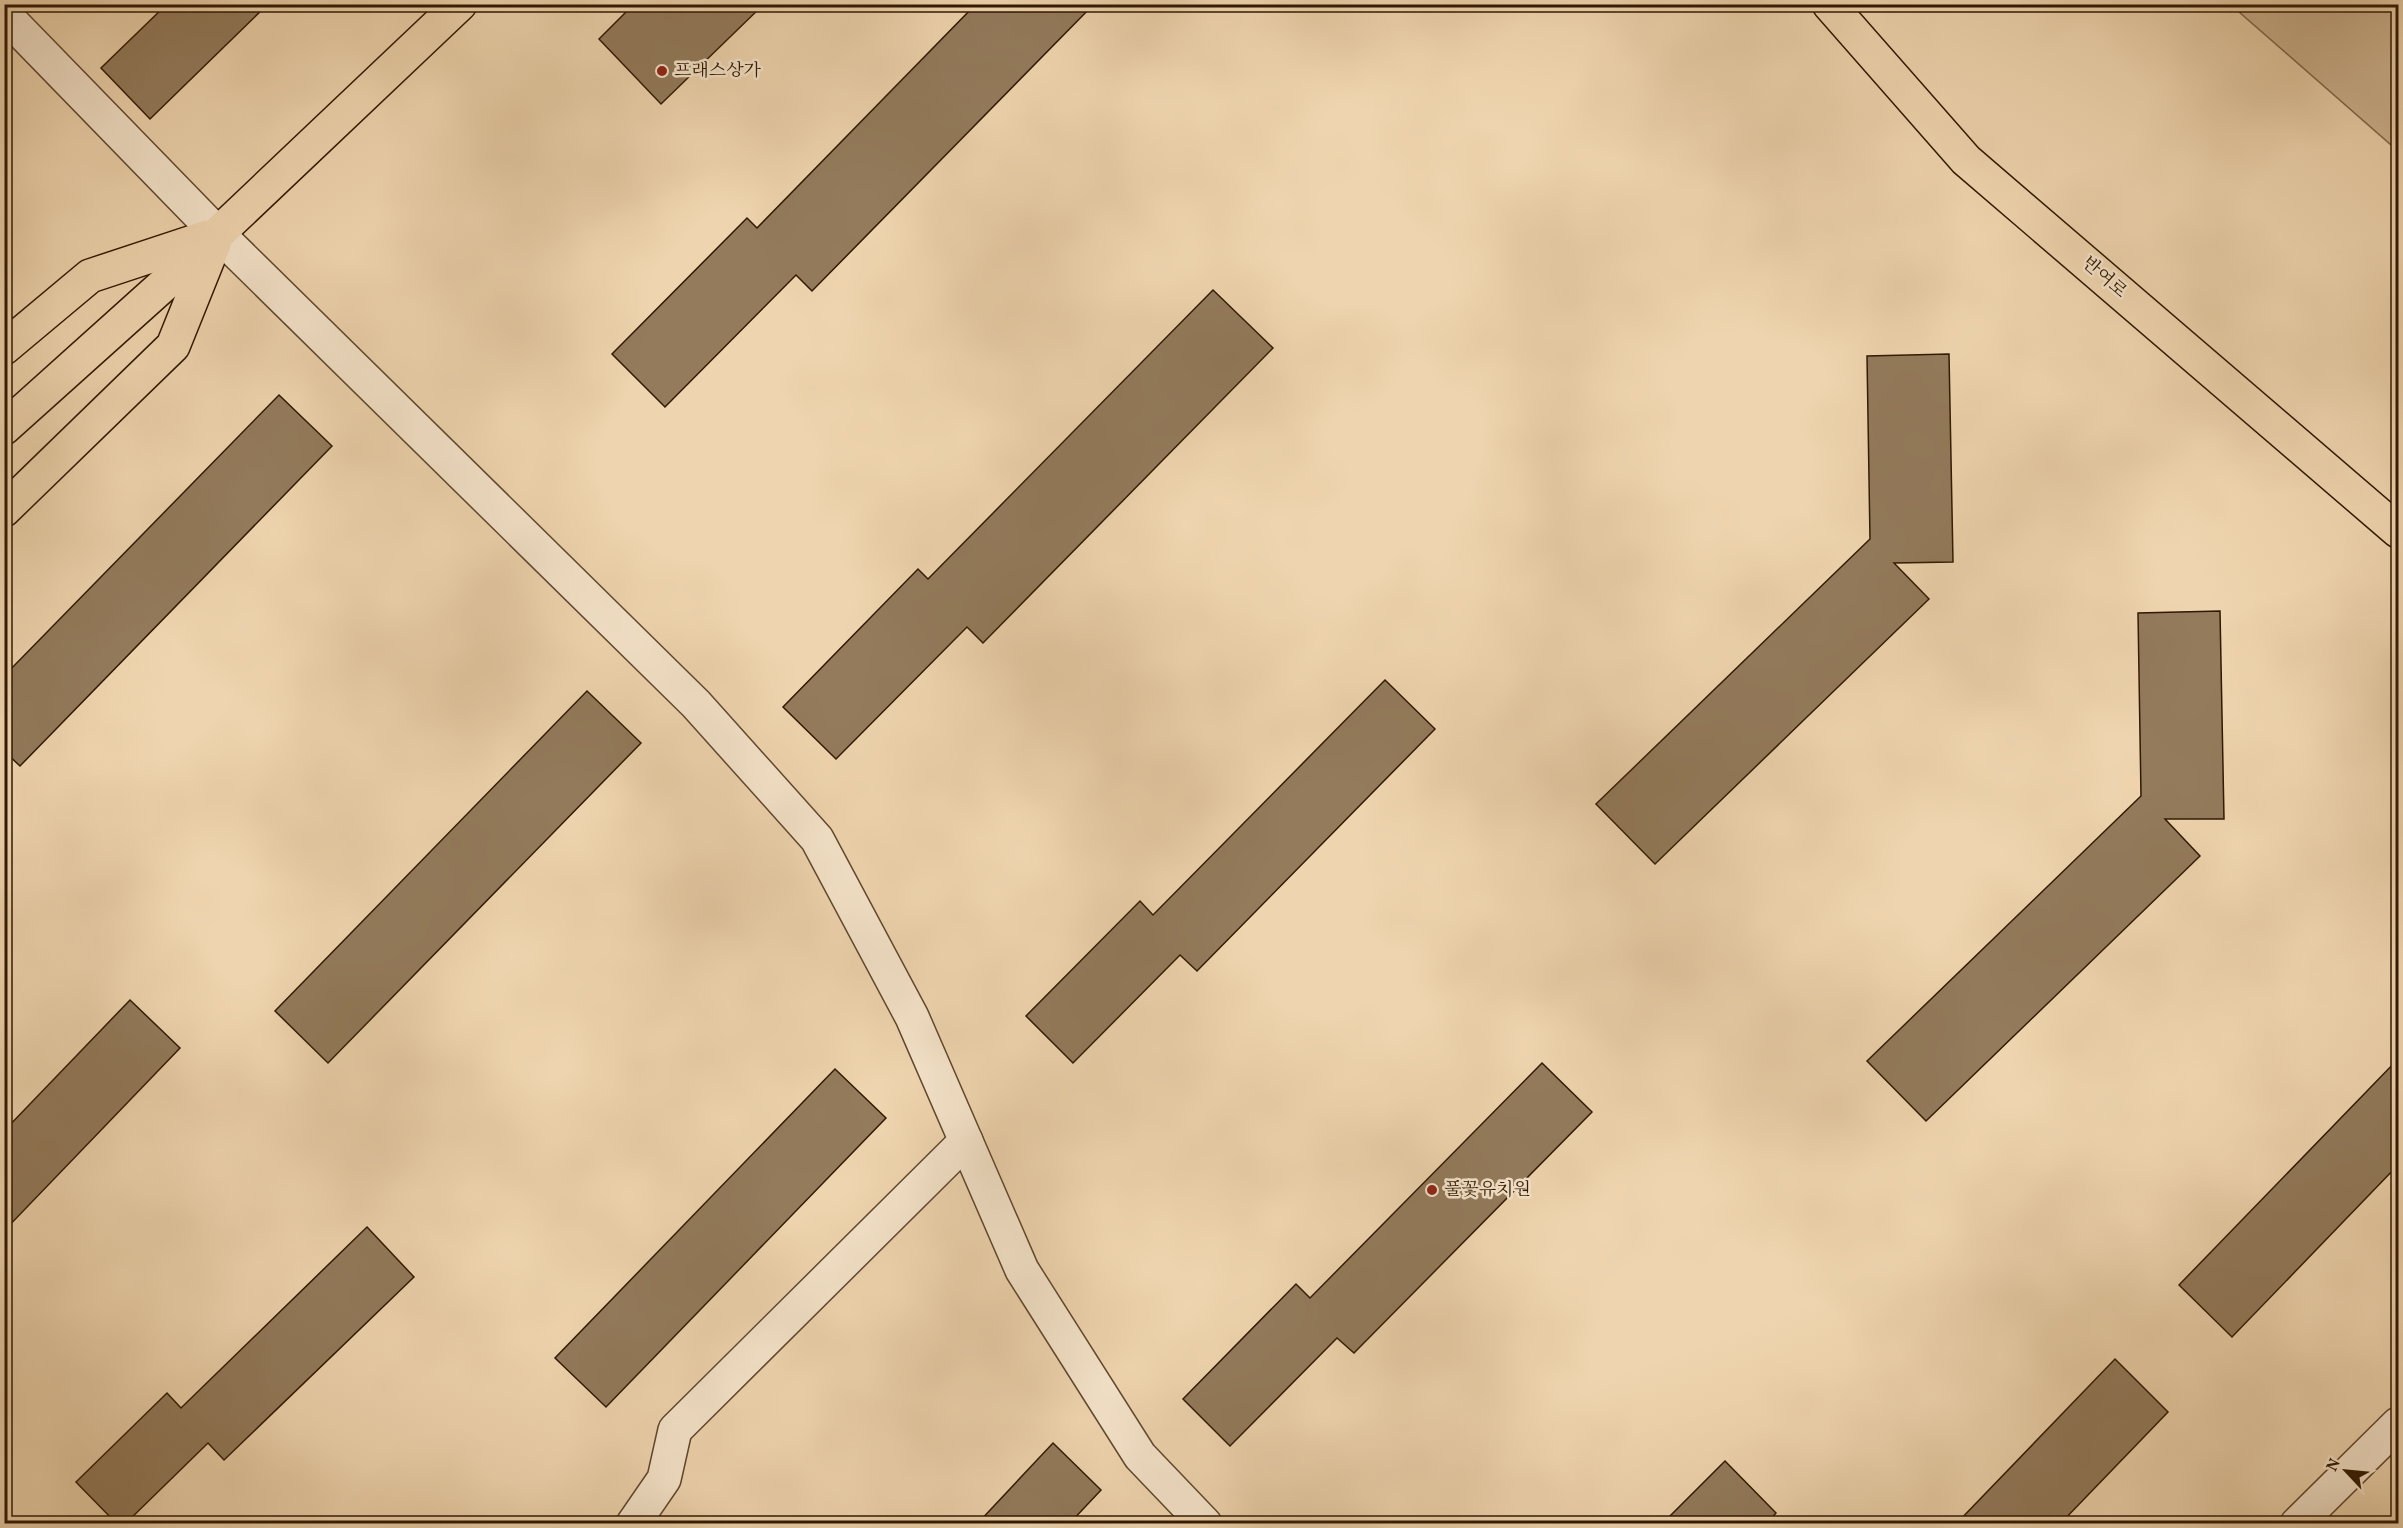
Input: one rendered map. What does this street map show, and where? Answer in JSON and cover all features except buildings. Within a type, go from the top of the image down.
[{"type":"main road","points":[[4,428],[170,279],[460,4]]},
{"type":"main road","name":"반여로","points":[[1829,4],[1966,160],[2398,531]]},
{"type":"main road","points":[[4,348],[90,276],[218,234]]},
{"type":"main road","points":[[4,510],[173,346],[218,234]]},
{"type":"lane","points":[[4,14],[218,234],[696,704],[817,838],[912,1017],[1022,1270],[1140,1456],[1205,1524]]},
{"type":"lane","points":[[633,1524],[664,1479],[675,1430],[966,1141]]},
{"type":"lane","points":[[2297,1524],[2398,1424]]},
{"type":"shaded area","points":[[2231,5],[2398,5],[2398,151]]},
{"type":"place","name":"프래스상가","points":[[662,71]]},
{"type":"place","name":"풀꽃유치원","points":[[1432,1190]]}]
